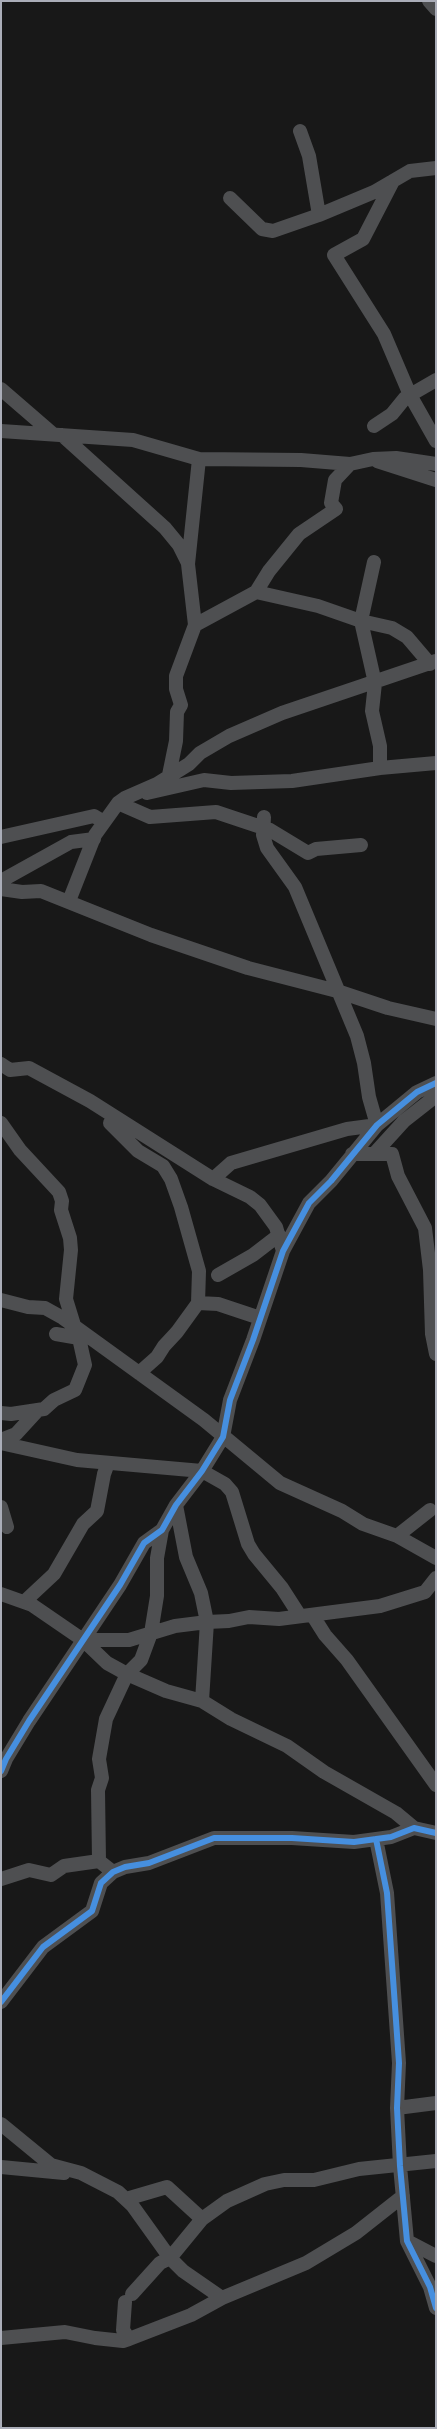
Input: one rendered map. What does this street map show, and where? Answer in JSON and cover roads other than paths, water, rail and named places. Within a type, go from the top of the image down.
[{"type":"street","points":[[429,1],[436,9]]},
{"type":"street","points":[[300,131],[309,156],[319,215]]},
{"type":"street","points":[[230,198],[262,229],[273,231],[319,215],[410,171],[436,168]]},
{"type":"street","points":[[392,181],[363,240],[334,255],[384,334],[410,395],[436,441]]},
{"type":"street","points":[[374,426],[392,414],[410,395],[436,380]]},
{"type":"street","points":[[1,389],[58,434],[165,528],[179,545],[188,564]]},
{"type":"street","points":[[1,431],[133,440],[199,459],[301,460],[350,464],[373,459],[396,458],[436,464]]},
{"type":"street","points":[[169,775],[176,741],[177,712],[181,705],[176,689],[176,676],[195,625],[188,564],[199,459]]},
{"type":"street","points":[[373,459],[436,480]]},
{"type":"street","points":[[195,625],[256,592],[269,571],[299,534],[336,509],[330,503],[335,480],[350,464]]},
{"type":"street","points":[[374,562],[360,621],[375,683],[372,711],[380,746],[380,768]]},
{"type":"street","points":[[69,901],[94,839],[104,822],[122,800],[156,784],[229,736],[282,713],[433,663],[401,632],[360,621],[318,606],[256,592]]},
{"type":"street","points":[[122,800],[204,780],[231,783],[292,781],[380,768],[436,763]]},
{"type":"street","points":[[122,800],[150,817],[216,812],[264,823],[308,853],[316,849],[361,845]]},
{"type":"street","points":[[1,836],[94,816],[104,822]]},
{"type":"street","points":[[264,823],[263,835],[267,848],[295,887],[357,1036],[377,1125]]},
{"type":"street","points":[[1,881],[71,842],[94,839]]},
{"type":"street","points":[[1,889],[22,892],[41,891],[151,935],[248,968],[337,990],[388,1008],[436,1019]]},
{"type":"street","points":[[1,1064],[10,1070],[29,1068],[95,1105],[213,1179],[260,1205],[276,1227],[283,1251]]},
{"type":"street","points":[[99,1861],[98,1790],[102,1778],[99,1759],[106,1719],[126,1674],[141,1660],[151,1633],[157,1596],[158,1558],[162,1530],[176,1504],[202,1472],[223,1437],[230,1400],[283,1251],[309,1203],[331,1181],[377,1125],[417,1092],[436,1083]]},
{"type":"street","points":[[374,1154],[404,1120],[436,1096]]},
{"type":"street","points":[[95,1105],[138,1151],[163,1166],[181,1207],[194,1250],[198,1271],[198,1303],[178,1332],[164,1346],[157,1357],[140,1373]]},
{"type":"street","points":[[1,1123],[20,1150],[59,1192],[62,1201],[61,1210],[70,1238],[66,1299],[74,1325]]},
{"type":"street","points":[[213,1179],[231,1163],[347,1129],[377,1125]]},
{"type":"street","points":[[163,1148],[167,1173]]},
{"type":"street","points":[[352,1154],[392,1154],[398,1176],[425,1228],[436,1354]]},
{"type":"street","points":[[218,1275],[253,1255],[278,1235]]},
{"type":"street","points":[[1,1300],[28,1307],[45,1308],[74,1325],[204,1420],[280,1483],[342,1511],[363,1524],[397,1536],[436,1558]]},
{"type":"street","points":[[198,1303],[218,1304],[260,1318]]},
{"type":"street","points":[[1,1442],[16,1434],[38,1410],[75,1390],[85,1365],[79,1338],[56,1334]]},
{"type":"street","points":[[1,1413],[38,1410]]},
{"type":"street","points":[[1,1442],[62,1457],[202,1472],[225,1484],[232,1492],[246,1536],[254,1554],[306,1616],[348,1660],[436,1785]]},
{"type":"street","points":[[24,1602],[54,1574],[83,1524],[98,1511],[104,1474],[108,1463]]},
{"type":"street","points":[[176,1504],[186,1556],[201,1594],[207,1622],[202,1701]]},
{"type":"street","points":[[1,1506],[7,1527]]},
{"type":"street","points":[[397,1536],[430,1510]]},
{"type":"street","points":[[1,1772],[15,1744],[120,1585],[144,1543],[162,1530]]},
{"type":"street","points":[[83,1640],[129,1640],[174,1626],[306,1616],[380,1606],[425,1592],[436,1578]]},
{"type":"street","points":[[1,1594],[32,1605],[83,1640],[107,1663],[126,1674],[166,1691],[202,1701],[231,1719],[287,1746],[324,1772],[396,1813],[414,1828],[436,1833]]},
{"type":"street","points":[[1,2002],[43,1948],[92,1911],[101,1883],[113,1872],[125,1867],[149,1863],[214,1838],[292,1838],[354,1842],[391,1837],[414,1828]]},
{"type":"street","points":[[376,1839],[387,1893],[399,2063],[396,2108],[407,2242],[430,2287],[436,2308]]},
{"type":"street","points":[[1,1879],[28,1870],[51,1875],[64,1866],[99,1861],[113,1872]]},
{"type":"street","points":[[396,2108],[436,2103]]},
{"type":"street","points":[[1,2124],[51,2165],[99,2180],[126,2199],[170,2258],[183,2271],[222,2298]]},
{"type":"street","points":[[129,2339],[123,2330],[128,2298],[160,2263],[170,2258],[202,2219],[227,2201],[265,2184],[284,2180],[314,2180],[360,2169],[393,2164],[400,2166],[436,2161]]},
{"type":"street","points":[[1,2167],[64,2174],[67,2169]]},
{"type":"street","points":[[126,2199],[167,2187],[202,2219]]},
{"type":"street","points":[[1,2338],[65,2332],[95,2338],[123,2341],[129,2339],[191,2315],[222,2298],[306,2263],[356,2233],[403,2196]]},
{"type":"street","points":[[407,2242],[436,2256]]}]
